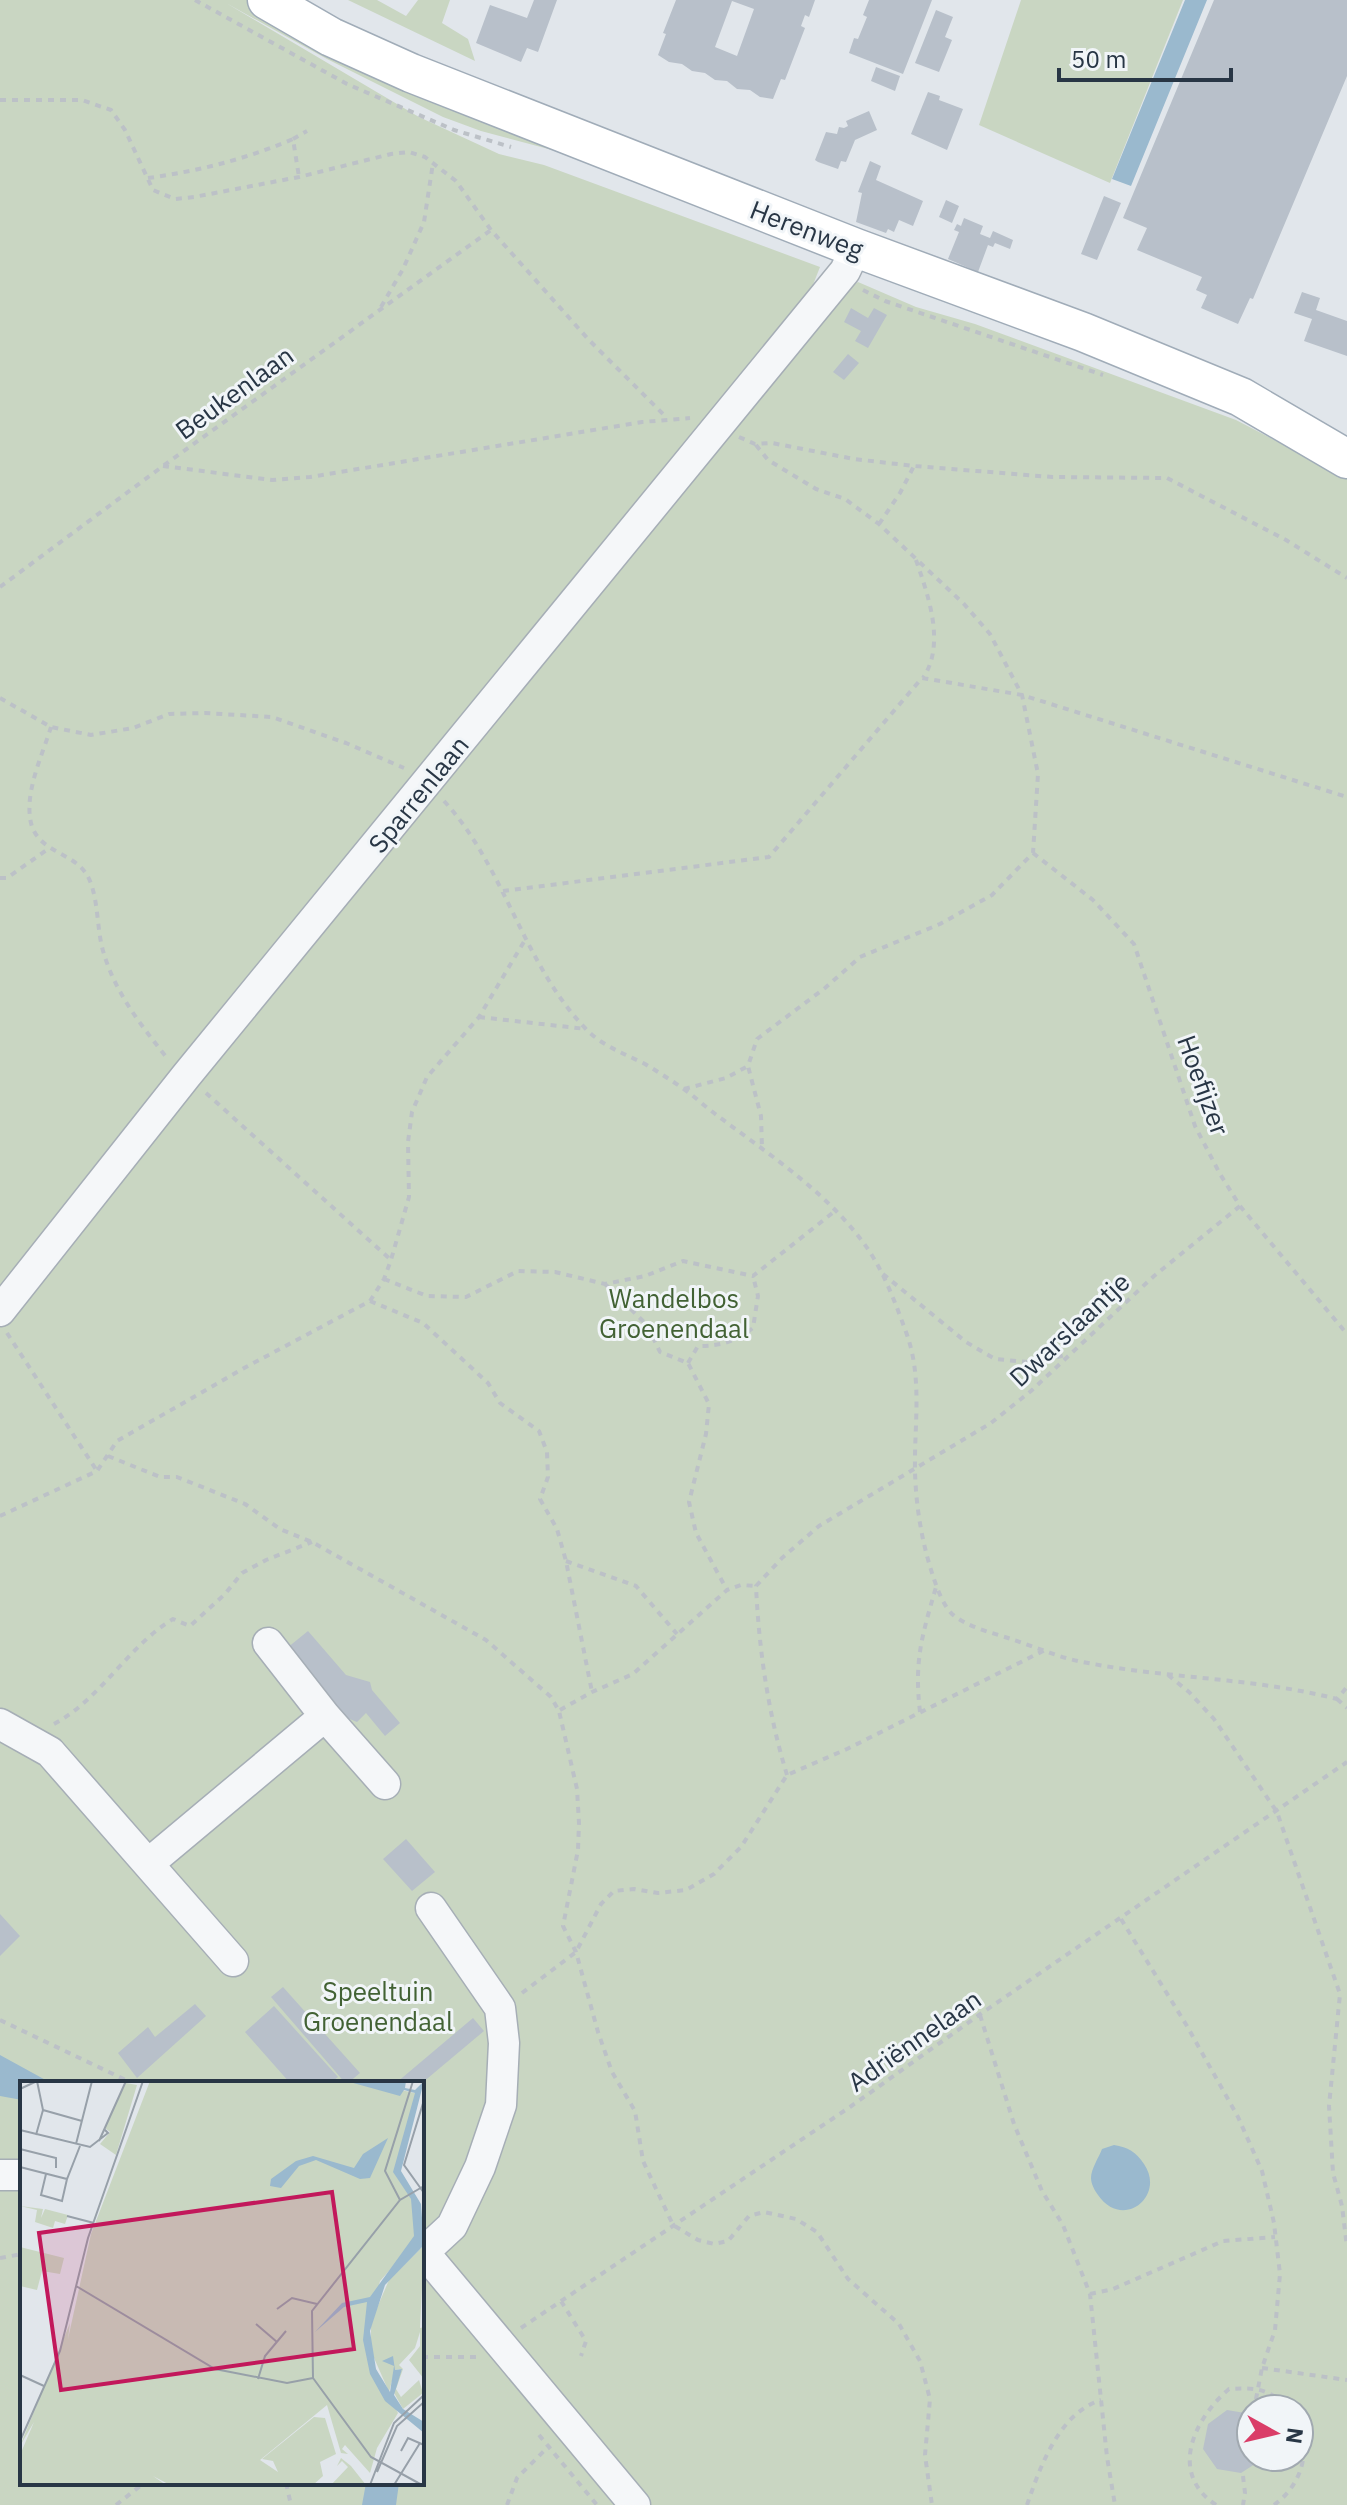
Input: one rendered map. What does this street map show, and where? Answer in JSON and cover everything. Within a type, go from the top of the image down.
[{"type":"main road","name":"Herenweg","points":[[267,0],[331,37],[847,264],[1083,332],[1248,400],[1347,459]]},
{"type":"street","name":"Sparrenlaan","points":[[0,1311],[186,1076],[847,264]]},
{"type":"street","points":[[268,1643],[325,1716],[385,1784]]},
{"type":"street","points":[[148,1864],[325,1716]]},
{"type":"street","points":[[2,1725],[50,1752],[233,1961]]},
{"type":"street","points":[[424,2250],[452,2226],[480,2167],[501,2105],[504,2043],[500,2008],[431,1908]]},
{"type":"street","points":[[424,2252],[499,2343],[559,2437],[635,2505]]},
{"type":"path","points":[[0,100],[82,100],[111,110],[125,130],[153,190],[175,199],[299,177],[409,152],[425,157],[456,181],[491,230],[588,339],[667,418],[310,477],[272,480],[163,466]]},
{"type":"path","points":[[148,178],[196,171],[245,157],[307,131]]},
{"type":"path","points":[[293,139],[299,177]]},
{"type":"path","points":[[380,309],[403,269],[424,222],[433,163]]},
{"type":"path","name":"Beukenlaan","points":[[0,587],[491,230]]},
{"type":"path","points":[[847,264],[885,301],[1106,376]]},
{"type":"path","points":[[762,1148],[761,1116],[748,1066],[757,1039],[825,988],[860,957],[940,924],[992,895],[1033,853],[1038,774],[1022,695],[990,634],[964,604],[879,524],[845,499],[816,489],[768,460],[755,444],[772,443],[854,459],[914,466],[1052,477],[1167,478],[1286,540],[1347,578]]},
{"type":"path","points":[[879,524],[914,466]]},
{"type":"path","points":[[503,891],[769,857],[933,664],[934,638],[927,591],[915,558]]},
{"type":"path","points":[[922,678],[1022,695],[1347,797]]},
{"type":"path","points":[[0,698],[51,727],[91,735],[133,728],[169,714],[272,717],[346,743],[420,775],[463,822],[503,891],[525,940],[552,988],[586,1029],[611,1049],[644,1064],[684,1089],[762,1148],[836,1211],[861,1239],[882,1273],[907,1336],[917,1379],[915,1469],[918,1516],[936,1587],[952,1614],[978,1628],[1093,1664],[1293,1687],[1337,1699],[1347,1708]]},
{"type":"path","points":[[51,727],[29,803],[32,826],[48,849],[67,855],[83,868],[91,882],[103,949],[129,1010],[177,1071],[391,1260]]},
{"type":"path","points":[[0,878],[7,878],[48,849]]},
{"type":"path","name":"Hoefijzer","points":[[1033,853],[1093,900],[1134,944],[1195,1126],[1240,1206],[1347,1334]]},
{"type":"path","points":[[0,1516],[97,1471],[117,1441],[370,1301],[384,1279],[409,1197],[408,1142],[412,1112],[427,1077],[479,1017],[525,940]]},
{"type":"path","points":[[479,1017],[586,1029]]},
{"type":"path","points":[[684,1089],[726,1078],[748,1066]]},
{"type":"path","name":"Dwarslaantje","points":[[756,1586],[819,1526],[991,1423],[1031,1391],[1154,1276],[1240,1206]]},
{"type":"path","points":[[753,1276],[836,1211]]},
{"type":"path","points":[[384,1279],[427,1296],[466,1297],[518,1271],[555,1272],[605,1284],[645,1276],[683,1261],[753,1276]]},
{"type":"path","points":[[882,1273],[966,1342],[995,1359],[1038,1363],[1070,1353]]},
{"type":"path","points":[[688,1363],[698,1346],[738,1340],[753,1328],[758,1296],[753,1276]]},
{"type":"path","points":[[605,1284],[647,1325],[660,1352],[688,1363],[709,1404],[706,1434],[689,1502],[696,1533],[727,1590]]},
{"type":"path","points":[[370,1301],[423,1323],[488,1383],[500,1403],[539,1431],[547,1452],[548,1477],[540,1499],[557,1529],[566,1561],[592,1692]]},
{"type":"path","points":[[0,1320],[97,1471]]},
{"type":"path","points":[[108,1456],[160,1477],[177,1477],[245,1504],[280,1529],[312,1542],[486,1640],[551,1697],[559,1711],[577,1789],[578,1850],[563,1926],[576,1952],[612,2072],[635,2111],[643,2161],[673,2225],[698,2240],[714,2244],[728,2241],[749,2216],[764,2212],[796,2219],[817,2232],[848,2279],[899,2324],[920,2361],[930,2399],[925,2455],[932,2505]]},
{"type":"path","points":[[2,1725],[44,1729],[64,1718],[157,1628],[173,1619],[190,1626],[225,1594],[242,1573],[312,1542]]},
{"type":"path","points":[[566,1561],[636,1586],[677,1634]]},
{"type":"path","points":[[559,1711],[633,1674],[727,1590],[741,1585],[756,1586],[766,1688],[787,1775]]},
{"type":"path","points":[[920,1712],[916,1683],[918,1647],[936,1587]]},
{"type":"path","points":[[500,2008],[576,1952],[601,1904],[614,1891],[634,1889],[658,1893],[686,1890],[714,1874],[741,1847],[787,1775],[847,1749],[1045,1650]]},
{"type":"path","points":[[1166,1673],[1214,1719],[1277,1812],[1340,1994],[1329,2106],[1333,2173],[1342,2206],[1347,2247]]},
{"type":"path","points":[[1337,1699],[1347,1687]]},
{"type":"path","name":"Adriënnelaan","points":[[499,2343],[850,2107],[1347,1762]]},
{"type":"path","points":[[1121,1919],[1238,2117],[1262,2171],[1280,2274],[1275,2330],[1257,2393]]},
{"type":"path","points":[[1340,1994],[1347,1994]]},
{"type":"path","points":[[979,2015],[1014,2124],[1042,2191],[1063,2225],[1090,2294],[1115,2505]]},
{"type":"path","points":[[0,2020],[128,2081]]},
{"type":"path","points":[[1342,2206],[1347,2213]]},
{"type":"path","points":[[1090,2294],[1113,2289],[1223,2241],[1275,2237]]},
{"type":"path","points":[[0,2258],[20,2254]]},
{"type":"path","points":[[561,2301],[586,2341],[581,2356]]},
{"type":"path","points":[[424,2357],[475,2358],[484,2369]]},
{"type":"path","points":[[1262,2368],[1347,2380]]},
{"type":"path","points":[[1216,2505],[1206,2499],[1192,2476],[1190,2464],[1192,2440],[1204,2414],[1229,2389],[1258,2388],[1268,2393]]},
{"type":"path","points":[[1027,2505],[1040,2466],[1069,2420],[1090,2403],[1101,2400]]},
{"type":"path","points":[[530,2424],[559,2437],[597,2505]]},
{"type":"path","points":[[507,2505],[517,2478],[559,2437]]},
{"type":"path","points":[[1276,2505],[1289,2492],[1299,2473]]},
{"type":"path","points":[[1243,2476],[1243,2505]]},
{"type":"path","points":[[116,2505],[141,2485]]},
{"type":"path","points":[[286,2485],[291,2505]]},
{"type":"green space","name":"Wandelbos Groenendaal","points":[[0,0],[255,0],[443,100],[556,151],[481,131],[443,117],[327,59],[226,3],[419,117],[499,154],[544,165],[820,267],[809,295],[831,301],[858,282],[916,307],[975,324],[1236,420],[1347,478],[1347,2505],[0,2505]]},
{"type":"green space","points":[[348,0],[377,0],[406,16],[418,0],[450,0],[442,23],[468,39],[475,61]]},
{"type":"green space","points":[[1021,0],[1183,0],[1110,183],[979,125]]},
{"type":"water","points":[[1185,0],[1207,0],[1131,186],[1112,179]]},
{"type":"water","points":[[0,2055],[47,2081],[20,2081],[20,2100],[0,2096]]},
{"type":"water","points":[[1114,2145],[1135,2153],[1149,2176],[1150,2187],[1146,2197],[1139,2205],[1129,2209],[1119,2210],[1108,2205],[1092,2183],[1092,2171],[1102,2149]]},
{"type":"water","points":[[366,2485],[399,2485],[396,2505],[362,2505]]},
{"type":"building","points":[[534,0],[557,0],[538,52],[527,48],[521,62],[476,43],[490,5],[527,18]]},
{"type":"building","points":[[676,0],[815,0],[809,17],[805,15],[801,26],[805,28],[785,80],[781,79],[773,99],[760,97],[750,90],[737,89],[727,81],[715,80],[682,64],[669,62],[658,55],[666,34],[663,33]],"holes":[[[732,1],[754,9],[737,56],[715,47]]]},
{"type":"building","points":[[869,0],[932,0],[903,74],[849,53],[867,17],[863,15]]},
{"type":"building","points":[[1214,0],[1347,0],[1347,76],[1253,299],[1250,298],[1238,324],[1201,308],[1207,295],[1196,290],[1202,277],[1137,250],[1147,228],[1123,218]]},
{"type":"building","points":[[936,10],[953,17],[945,37],[952,40],[939,72],[915,63]]},
{"type":"building","points":[[876,67],[900,76],[895,91],[871,81]]},
{"type":"building","points":[[928,92],[963,109],[947,150],[911,134]]},
{"type":"building","points":[[869,111],[877,130],[855,140],[846,162],[841,161],[838,169],[815,160],[826,132],[837,134],[839,127],[848,126],[846,121]]},
{"type":"building","points":[[870,161],[881,166],[876,180],[923,201],[913,226],[899,220],[894,232],[888,229],[886,233],[856,222],[862,193],[858,192]]},
{"type":"building","points":[[1104,196],[1121,203],[1097,260],[1081,254]]},
{"type":"building","points":[[946,200],[959,206],[952,223],[939,217]]},
{"type":"building","points":[[964,218],[983,226],[980,234],[990,238],[993,231],[1013,240],[1010,249],[995,243],[993,247],[988,245],[978,272],[948,259],[959,232],[954,230],[957,224],[961,226]]},
{"type":"building","points":[[1302,292],[1320,298],[1316,310],[1347,321],[1347,356],[1304,341],[1312,319],[1294,313]]},
{"type":"building","points":[[851,308],[868,318],[874,308],[887,315],[868,348],[855,341],[861,331],[844,322]]},
{"type":"building","points":[[848,354],[859,363],[844,380],[833,372]]},
{"type":"building","points":[[308,1631],[346,1675],[370,1682],[372,1690],[400,1723],[385,1736],[366,1713],[357,1722],[345,1717],[287,1648]]},
{"type":"building","points":[[406,1839],[435,1872],[412,1891],[383,1859]]},
{"type":"building","points":[[0,1914],[20,1936],[0,1956]]},
{"type":"building","points":[[283,1987],[360,2073],[350,2081],[343,2081],[271,1997]]},
{"type":"building","points":[[195,2004],[206,2016],[137,2078],[118,2053],[148,2027],[155,2037]]},
{"type":"building","points":[[274,2006],[338,2077],[335,2081],[288,2081],[245,2032]]},
{"type":"building","points":[[473,2018],[484,2031],[424,2081],[398,2081]]},
{"type":"building","points":[[1227,2410],[1235,2411],[1235,2472],[1217,2469],[1203,2449],[1208,2424]]},
{"type":"park label","name":"Speeltuin Groenendaal","points":[[378,2006]]}]
